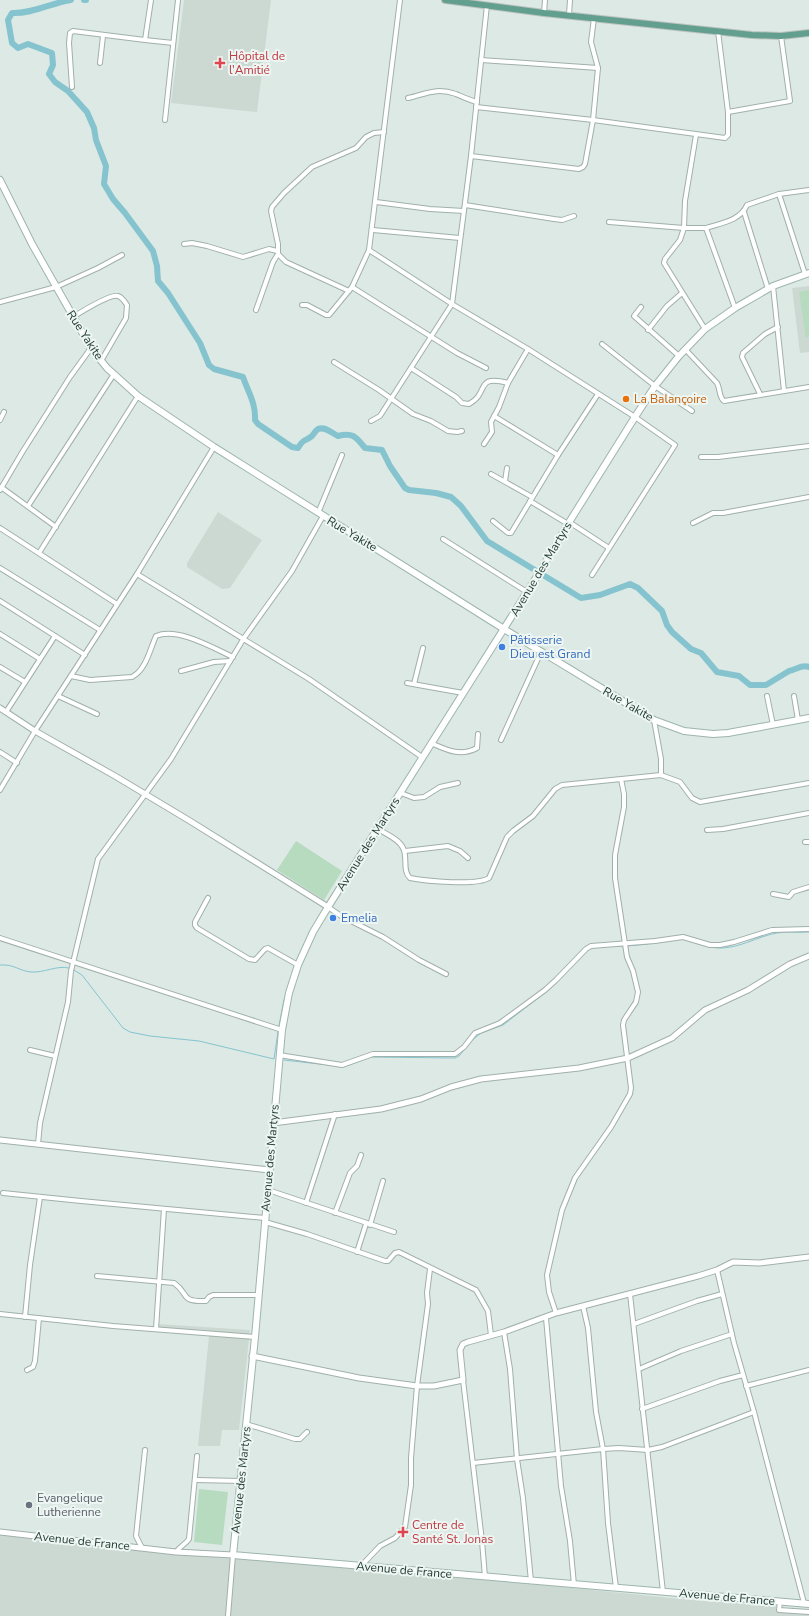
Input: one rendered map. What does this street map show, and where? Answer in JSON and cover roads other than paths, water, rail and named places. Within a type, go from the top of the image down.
[{"type":"main road","points":[[446,0],[544,13],[718,31],[781,36],[809,33]]},
{"type":"main road","name":"Rue Yakite","points":[[0,180],[56,287],[91,348],[101,361],[138,396],[214,447],[541,652],[654,720],[684,731],[713,734],[728,733],[809,718]]},
{"type":"main road","name":"Avenue des Martyrs","points":[[233,1555],[255,1337],[279,1055],[289,993],[298,965],[313,932],[328,907],[504,629],[655,386],[685,349],[705,329],[735,308],[771,287],[807,274]]},
{"type":"main road","name":"Avenue de France","points":[[233,1555],[807,1604]]},
{"type":"street","points":[[145,40],[151,0]]},
{"type":"street","points":[[165,120],[178,0]]},
{"type":"street","points":[[302,305],[307,305],[326,315],[330,315],[350,289],[369,250],[373,230],[400,0]]},
{"type":"street","points":[[544,13],[545,0]]},
{"type":"street","points":[[569,15],[570,0]]},
{"type":"street","points":[[371,421],[380,416],[392,399],[452,304],[471,156],[487,5]]},
{"type":"street","points":[[471,156],[579,169],[583,167],[585,164],[593,120],[598,68],[591,42],[594,18]]},
{"type":"street","points":[[72,87],[69,43],[70,33],[73,31],[103,36],[173,43]]},
{"type":"street","points":[[476,107],[593,120],[725,138],[728,135],[728,112],[718,31]]},
{"type":"street","points":[[100,63],[103,36]]},
{"type":"street","points":[[728,112],[790,101],[781,36]]},
{"type":"street","points":[[481,60],[598,68]]},
{"type":"street","points":[[408,98],[430,91],[442,91],[456,94],[467,100],[477,102]]},
{"type":"street","points":[[256,310],[278,252],[278,244],[271,211],[272,207],[304,173],[312,167],[356,148],[366,137],[374,133],[384,132]]},
{"type":"street","points":[[696,135],[685,201],[684,228],[680,240],[665,259],[664,263],[705,329]]},
{"type":"street","points":[[608,222],[684,228],[706,228],[737,218],[744,212],[747,205],[779,194],[809,190]]},
{"type":"street","points":[[779,194],[807,274]]},
{"type":"street","points":[[376,202],[430,209],[464,210]]},
{"type":"street","points":[[465,205],[562,220],[574,216]]},
{"type":"street","points":[[744,212],[771,287],[778,327],[784,391]]},
{"type":"street","points":[[706,228],[735,308]]},
{"type":"street","points":[[373,230],[460,238]]},
{"type":"street","points":[[184,244],[192,243],[206,246],[243,257],[270,249],[278,252],[286,262],[350,289],[486,368]]},
{"type":"street","points":[[369,250],[452,304],[635,417],[675,445],[592,575]]},
{"type":"street","points":[[0,302],[56,287],[98,268],[122,255]]},
{"type":"street","points":[[648,330],[667,306],[682,293]]},
{"type":"street","points":[[73,317],[104,300],[116,296],[123,299],[127,305],[126,318],[101,361]]},
{"type":"street","points":[[641,307],[634,316],[679,356]]},
{"type":"street","points":[[760,394],[742,357],[743,353],[765,334],[778,327]]},
{"type":"street","points":[[602,344],[655,386],[692,411]]},
{"type":"street","points":[[56,527],[1,488],[70,377],[91,348]]},
{"type":"street","points":[[685,349],[717,383],[722,400],[809,387]]},
{"type":"street","points":[[484,444],[492,432],[490,424],[508,383],[528,350]]},
{"type":"street","points":[[334,362],[413,414],[431,421],[448,431],[462,431]]},
{"type":"street","points":[[411,368],[456,397],[462,403],[469,404],[476,401],[482,388],[486,382],[490,380],[508,383]]},
{"type":"street","points":[[28,506],[114,374]]},
{"type":"street","points":[[493,521],[508,533],[511,533],[558,455],[598,394]]},
{"type":"street","points":[[38,553],[56,527],[138,396]]},
{"type":"street","points":[[0,420],[4,412]]},
{"type":"street","points":[[494,416],[558,455]]},
{"type":"street","points":[[701,457],[718,457],[809,446]]},
{"type":"street","points":[[0,790],[35,731],[137,574],[214,447]]},
{"type":"street","points":[[38,1144],[40,1123],[68,1002],[70,971],[98,859],[177,749],[244,638],[292,571],[321,515],[342,454]]},
{"type":"street","points":[[505,481],[507,468]]},
{"type":"street","points":[[491,474],[505,481],[609,548]]},
{"type":"street","points":[[693,523],[713,513],[723,513],[809,497]]},
{"type":"street","points":[[0,528],[117,604]]},
{"type":"street","points":[[443,539],[527,592]]},
{"type":"street","points":[[0,568],[100,630]]},
{"type":"street","points":[[137,574],[309,679],[422,757]]},
{"type":"street","points":[[0,601],[84,655]]},
{"type":"street","points":[[0,634],[40,660]]},
{"type":"street","points":[[71,676],[90,680],[132,677],[137,674],[148,656],[156,636],[163,634],[176,634],[189,638],[232,659]]},
{"type":"street","points":[[6,712],[55,636]]},
{"type":"street","points":[[414,684],[423,648]]},
{"type":"street","points":[[501,740],[513,710],[541,652]]},
{"type":"street","points":[[180,671],[232,659]]},
{"type":"street","points":[[0,667],[25,682]]},
{"type":"street","points":[[406,683],[463,694]]},
{"type":"street","points":[[58,696],[97,714]]},
{"type":"street","points":[[767,696],[773,725]]},
{"type":"street","points":[[794,696],[798,720]]},
{"type":"street","points":[[0,708],[35,731],[115,776],[190,821],[341,916],[383,937],[419,960],[446,974]]},
{"type":"street","points":[[654,720],[661,759],[661,775]]},
{"type":"street","points":[[431,743],[454,753],[466,752],[477,748],[478,734]]},
{"type":"street","points":[[0,752],[17,763]]},
{"type":"street","points":[[378,829],[400,843],[405,851],[407,873],[410,878],[448,882],[484,881],[489,878],[492,873],[507,837],[533,816],[558,786],[661,775],[680,782],[692,798],[700,802],[809,783]]},
{"type":"street","points":[[556,1313],[549,1292],[547,1275],[562,1210],[576,1178],[611,1127],[630,1094],[631,1088],[623,1022],[636,1002],[638,992],[633,971],[627,957],[615,870],[615,855],[624,807],[624,794],[621,780]]},
{"type":"street","points":[[401,793],[414,798],[424,797],[440,787],[458,783]]},
{"type":"street","points":[[707,830],[722,829],[809,813]]},
{"type":"street","points":[[405,851],[448,846],[460,850],[468,858]]},
{"type":"street","points":[[773,894],[788,898],[793,892],[809,887]]},
{"type":"street","points":[[208,898],[195,922],[196,928],[249,959],[255,960],[265,949],[268,948],[298,965]]},
{"type":"street","points":[[279,1055],[342,1065],[371,1054],[455,1054],[464,1047],[475,1033],[500,1023],[545,990],[586,949],[595,945],[626,945],[683,937],[710,945],[720,946],[772,930],[809,929]]},
{"type":"street","points":[[0,938],[72,964],[282,1030]]},
{"type":"street","points":[[273,1123],[386,1108],[422,1099],[451,1087],[481,1079],[564,1070],[628,1058],[672,1038],[705,1010],[748,990],[790,964],[809,956]]},
{"type":"street","points":[[30,1050],[55,1056]]},
{"type":"street","points":[[306,1203],[335,1114]]},
{"type":"street","points":[[0,1140],[269,1170]]},
{"type":"street","points":[[335,1213],[350,1173],[357,1165],[361,1155]]},
{"type":"street","points":[[357,1252],[383,1181]]},
{"type":"street","points":[[268,1190],[394,1232]]},
{"type":"street","points":[[3,1193],[265,1220],[386,1261],[395,1253],[399,1252],[430,1269],[476,1290],[488,1312],[491,1335]]},
{"type":"street","points":[[25,1317],[30,1265],[40,1197]]},
{"type":"street","points":[[156,1329],[164,1209]]},
{"type":"street","points":[[484,1577],[460,1350],[461,1347],[468,1342],[504,1332],[546,1318],[556,1313],[717,1270],[733,1262],[759,1264],[809,1257]]},
{"type":"street","points":[[361,1566],[380,1546],[395,1538],[405,1528],[411,1485],[411,1458],[417,1386],[428,1304],[427,1292],[430,1269]]},
{"type":"street","points":[[717,1270],[743,1375],[807,1604]]},
{"type":"street","points":[[97,1276],[176,1284],[186,1298],[190,1300],[206,1301],[213,1295],[258,1295]]},
{"type":"street","points":[[630,1294],[663,1592]]},
{"type":"street","points":[[634,1324],[697,1301],[722,1294]]},
{"type":"street","points":[[583,1306],[588,1328],[596,1410],[603,1450],[608,1523],[616,1588]]},
{"type":"street","points":[[0,1314],[255,1337]]},
{"type":"street","points":[[27,1370],[33,1367],[35,1361],[39,1318]]},
{"type":"street","points":[[546,1318],[561,1486],[570,1541],[574,1585]]},
{"type":"street","points":[[504,1332],[510,1369],[517,1459],[523,1498],[531,1581]]},
{"type":"street","points":[[639,1370],[681,1351],[732,1334]]},
{"type":"street","points":[[252,1356],[359,1378],[417,1386],[434,1386],[463,1380]]},
{"type":"street","points":[[746,1386],[809,1370]]},
{"type":"street","points":[[642,1409],[714,1383],[743,1375]]},
{"type":"street","points":[[473,1463],[619,1448],[648,1450],[662,1447],[754,1412]]},
{"type":"street","points":[[246,1424],[295,1439],[300,1439],[307,1432]]},
{"type":"street","points":[[142,1548],[136,1536],[145,1450]]},
{"type":"street","points":[[176,1552],[180,1546],[189,1539],[196,1480],[197,1456]]},
{"type":"street","points":[[196,1480],[241,1481]]},
{"type":"street","name":"Avenue de France","points":[[0,1532],[176,1552],[233,1555]]},
{"type":"street","points":[[228,1616],[233,1555]]},
{"type":"street","points":[[780,1602],[779,1610],[809,1612]]},
{"type":"waterway","points":[[71,0],[27,12],[12,13],[8,20],[12,43],[18,48],[28,44],[52,53],[53,65],[49,74],[55,82],[68,91],[87,112],[94,128],[96,140],[106,166],[104,184],[113,199],[153,251],[157,266],[158,281],[168,293],[200,343],[209,365],[214,369],[243,377],[253,403],[255,420],[258,424],[292,447],[298,448],[318,429],[323,428],[338,436],[354,436],[365,448],[382,450],[390,466],[405,488],[451,497],[461,506],[487,541],[581,598],[600,595],[630,584],[638,588],[662,611],[667,625],[672,632],[691,649],[701,653],[717,672],[739,676],[750,685],[766,685],[789,671],[801,667],[809,667]]},
{"type":"waterway","points":[[707,946],[725,948],[777,933],[809,932]]},
{"type":"waterway","points":[[627,946],[648,944]]},
{"type":"waterway","points":[[611,946],[624,946]]},
{"type":"waterway","points":[[0,965],[31,972],[64,967],[69,968]]},
{"type":"waterway","points":[[72,969],[82,975],[123,1028],[130,1032],[150,1036],[199,1041],[274,1059],[278,1032]]},
{"type":"waterway","points":[[549,990],[568,971]]},
{"type":"waterway","points":[[471,1041],[481,1033],[503,1025],[546,992]]},
{"type":"waterway","points":[[279,1026],[284,1000]]},
{"type":"waterway","points":[[344,1067],[371,1057],[455,1058],[459,1056],[469,1044]]},
{"type":"waterway","points":[[284,1060],[337,1066]]},
{"type":"place","name":"Hôpital de l'Amitié","points":[[220,63]]},
{"type":"place","name":"La Balançoire","points":[[626,399]]},
{"type":"place","name":"Pâtisserie Dieu est Grand","points":[[502,647]]},
{"type":"place","name":"Emelia","points":[[333,918]]},
{"type":"place","name":"Evangelique Lutherienne","points":[[29,1505]]},
{"type":"place","name":"Centre de Santé St. Jonas","points":[[403,1532]]}]
